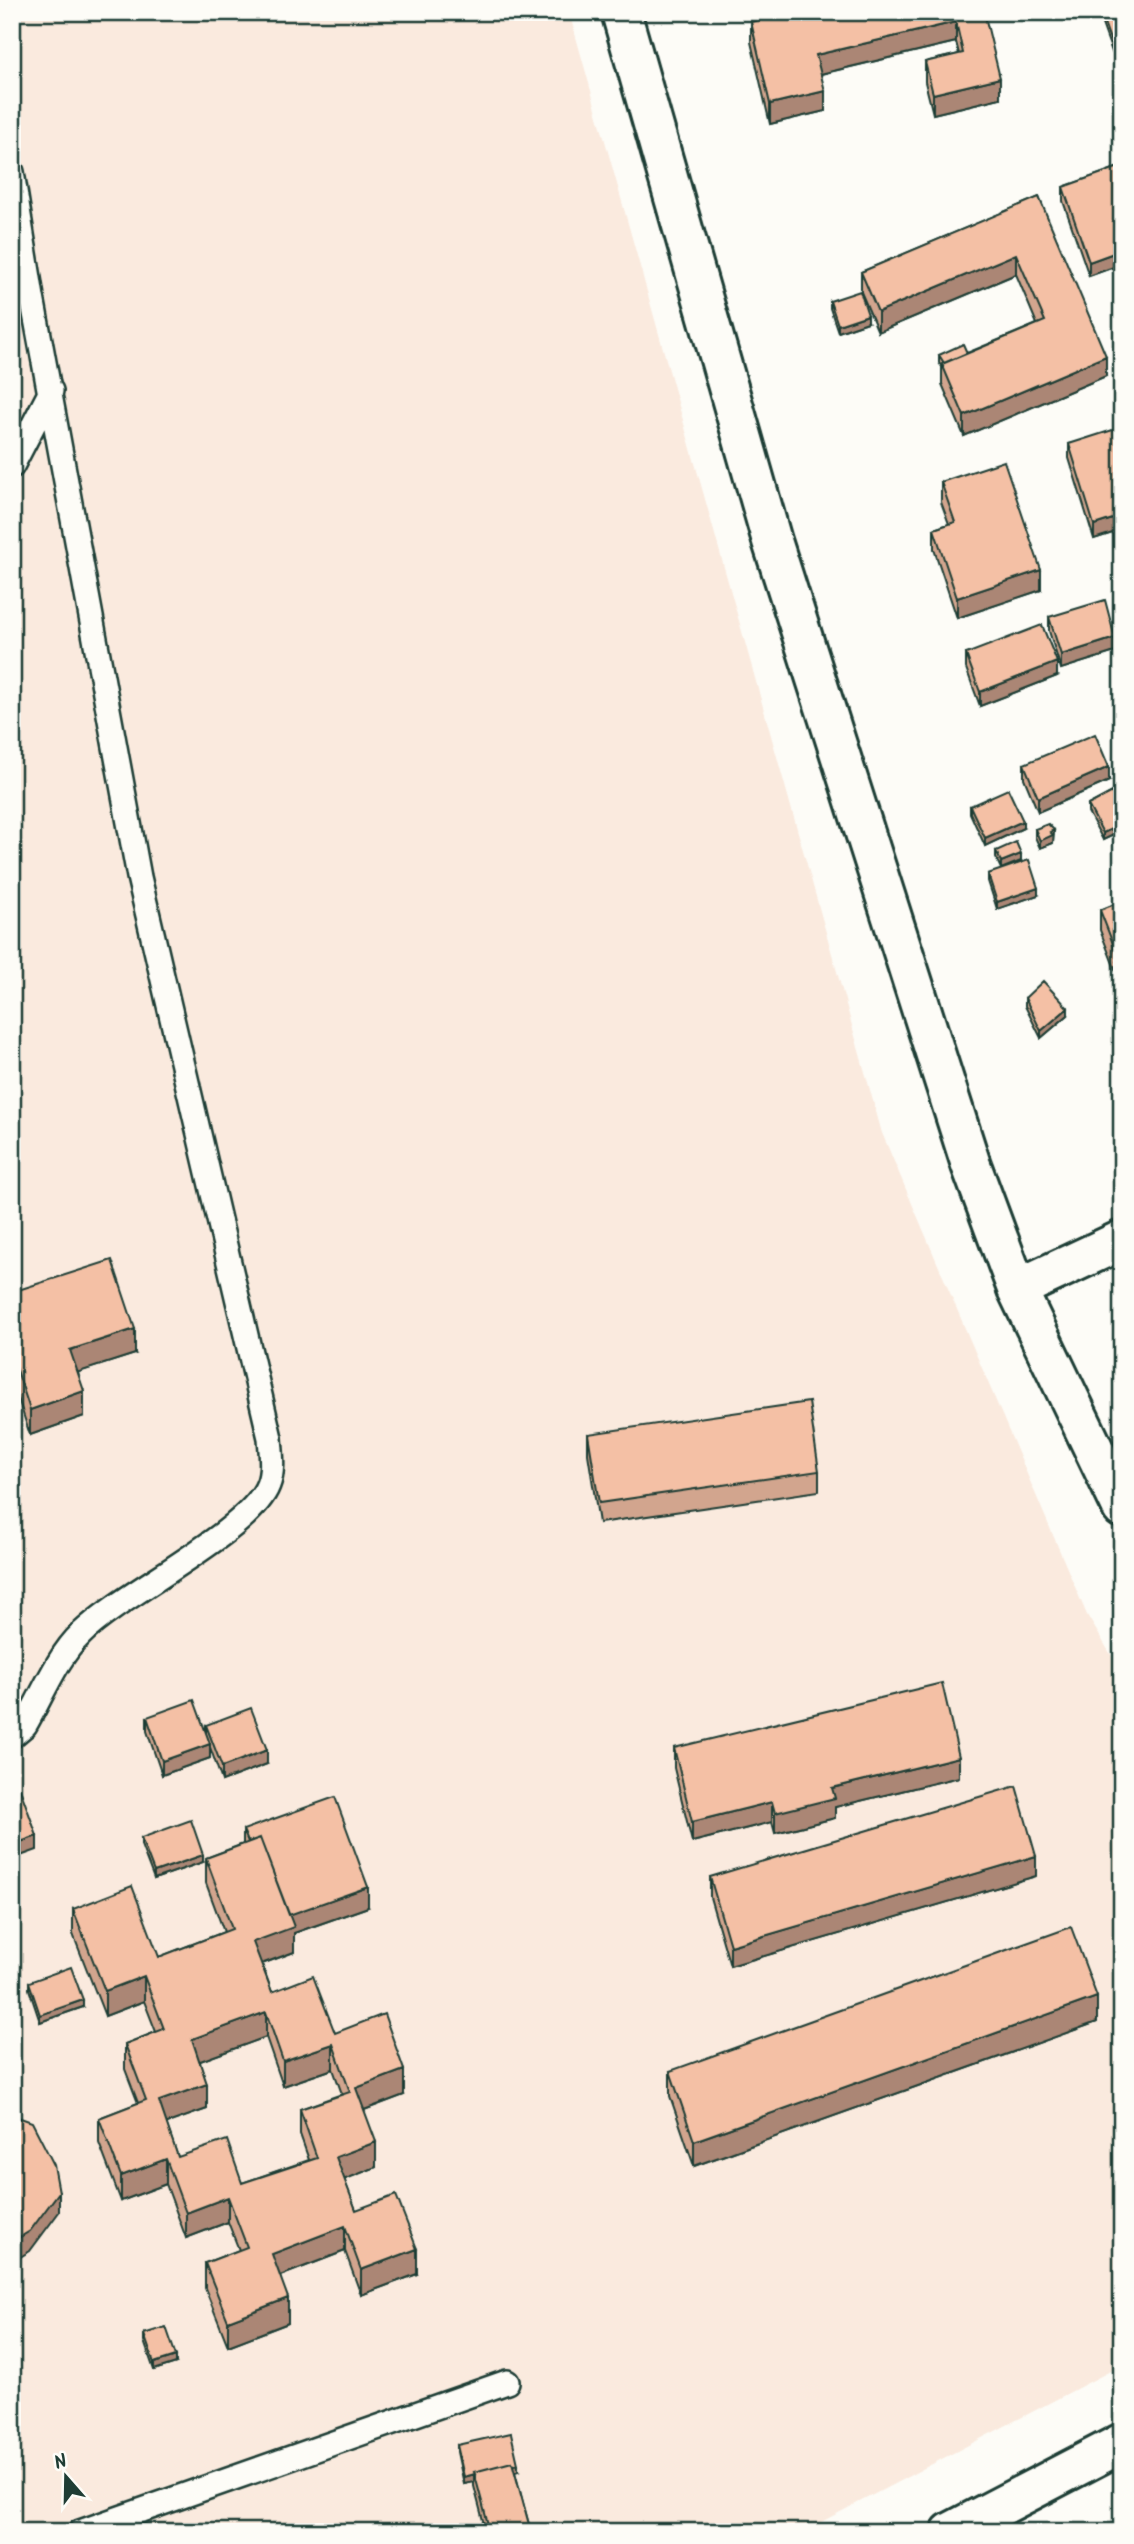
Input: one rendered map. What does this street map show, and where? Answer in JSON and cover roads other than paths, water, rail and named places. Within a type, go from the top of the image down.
[{"type":"street","points":[[621,12],[772,541],[971,1166],[1017,1289],[1122,1508]]},
{"type":"street","points":[[1017,1289],[1122,1240]]},
{"type":"street","points":[[951,2532],[1122,2443]]},
{"type":"lane","points":[[12,172],[32,297],[139,877],[270,1438],[272,1473],[268,1488],[226,1532],[107,1611],[79,1635],[25,1725],[12,1736]]},
{"type":"lane","points":[[12,466],[51,391]]},
{"type":"lane","points":[[80,2532],[507,2382]]}]
